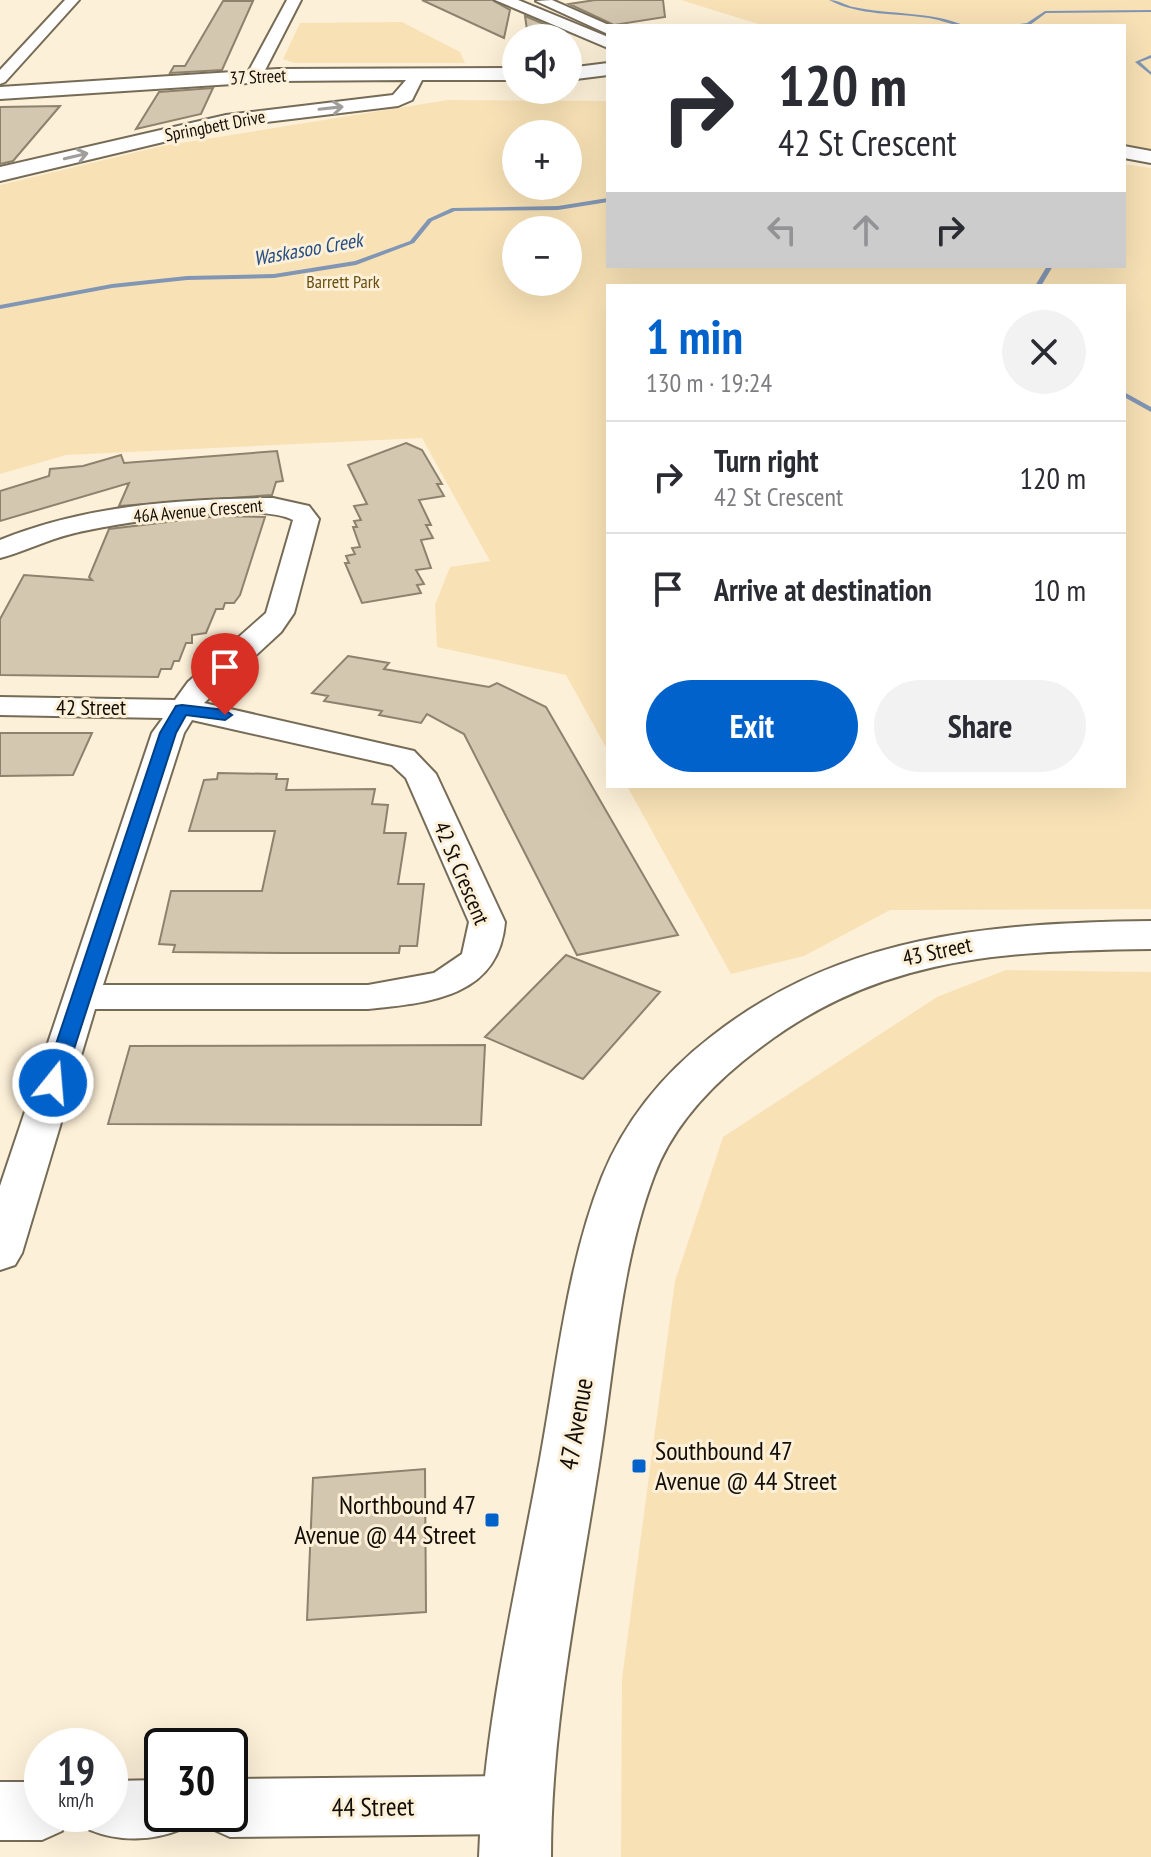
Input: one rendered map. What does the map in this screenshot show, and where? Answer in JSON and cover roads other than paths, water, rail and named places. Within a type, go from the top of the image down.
[{"type":"street","points":[[0,79],[72,0]]},
{"type":"street","points":[[254,76],[294,0]]},
{"type":"street","points":[[503,0],[606,42]]},
{"type":"street","points":[[543,1],[606,29]]},
{"type":"street","points":[[582,72],[606,69]]},
{"type":"street","name":"Springbett Drive","points":[[0,174],[226,121],[398,100],[405,96],[420,74]]},
{"type":"street","name":"37 Street","points":[[0,93],[254,76],[502,74]]},
{"type":"street","points":[[1126,152],[1151,157]]},
{"type":"street","name":"46A Avenue Crescent","points":[[0,550],[45,531],[98,520],[253,506],[300,512],[306,519],[280,613],[271,626],[199,688],[182,709]]},
{"type":"street","name":"42 Street","points":[[0,706],[182,709]]},
{"type":"street","points":[[0,1253],[80,997],[168,733],[182,709]]},
{"type":"street","name":"42 St Crescent","points":[[80,997],[368,997],[402,993],[451,980],[468,970],[488,940],[487,922],[420,774],[411,763],[347,743],[225,715],[182,709]]},
{"type":"street","name":"43 Street","points":[[741,1034],[829,983],[865,968],[918,953],[1025,937],[1151,935]]},
{"type":"street","name":"47 Avenue","points":[[515,1831],[526,1720],[601,1277],[618,1206],[643,1143],[664,1113],[686,1085],[741,1034]]},
{"type":"street","name":"44 Street","points":[[248,1809],[515,1831]]},
{"type":"street","points":[[0,1811],[24,1811]]},
{"type":"waterway","points":[[831,0],[850,8],[932,17],[957,24]]},
{"type":"waterway","points":[[1028,24],[1045,12],[1151,11]]},
{"type":"waterway","points":[[1151,56],[1137,62],[1151,74]]},
{"type":"waterway","name":"Waskasoo Creek","points":[[0,307],[112,286],[187,278],[274,276],[356,263],[412,242],[430,220],[454,209],[558,208],[606,200]]},
{"type":"waterway","name":"Waskasoo Creek","points":[[1039,284],[1049,268]]},
{"type":"waterway","name":"Waskasoo Creek","points":[[1126,395],[1151,410]]},
{"type":"place","name":"Southbound 47 Avenue @ 44 Street","points":[[639,1466]]},
{"type":"place","name":"Northbound 47 Avenue @ 44 Street","points":[[492,1520]]},
{"type":"park label","name":"Barrett Park","points":[[343,282]]}]
